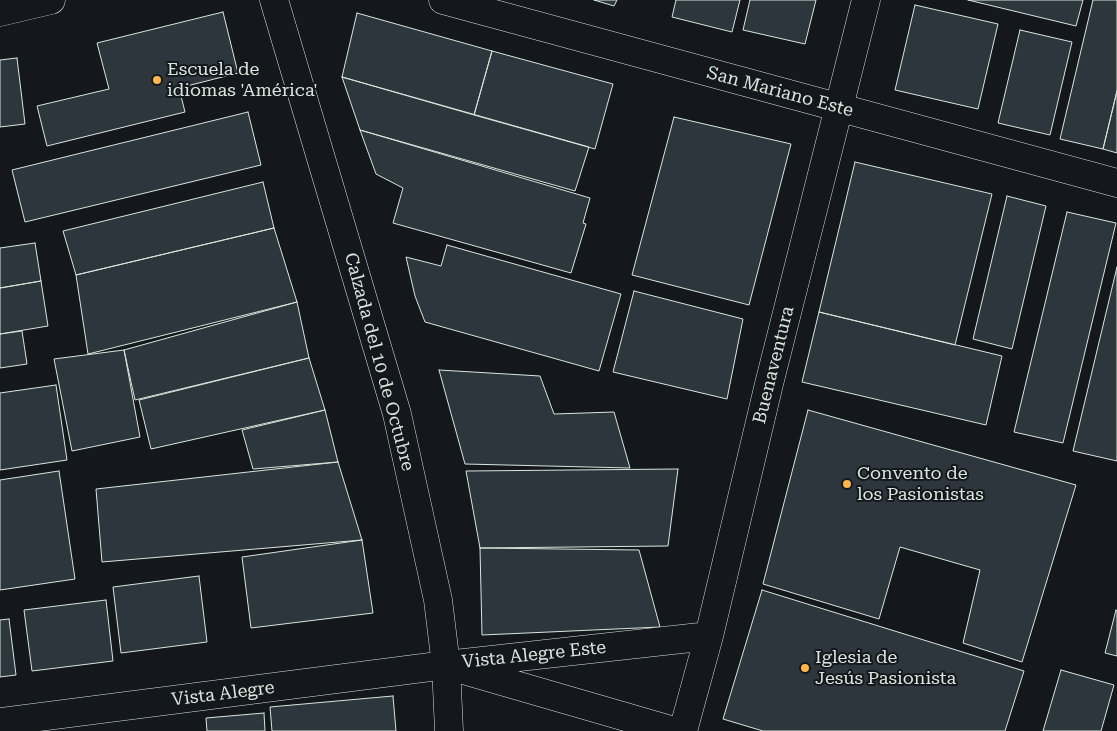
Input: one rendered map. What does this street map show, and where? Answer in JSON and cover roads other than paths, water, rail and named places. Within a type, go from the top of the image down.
[{"type":"street","points":[[0,12],[51,0]]},
{"type":"street","name":"Calzada del 10 de Octubre","points":[[274,0],[397,414],[438,600],[446,665],[450,731]]},
{"type":"street","name":"San Mariano Este","points":[[442,0],[1117,183]]},
{"type":"street","name":"Buenaventura","points":[[682,731],[709,636],[767,393],[866,0]]},
{"type":"street","name":"Vista Alegre Este","points":[[446,665],[709,636]]},
{"type":"street","name":"Vista Alegre Este","points":[[446,665],[674,731]]},
{"type":"street","name":"Vista Alegre","points":[[0,722],[446,665]]},
{"type":"place","name":"Escuela de idiomas 'América'","points":[[157,80]]},
{"type":"place","name":"Convento de los Pasionistas","points":[[847,484]]},
{"type":"place","name":"Iglesia de Jesús Pasionista","points":[[805,668]]}]
